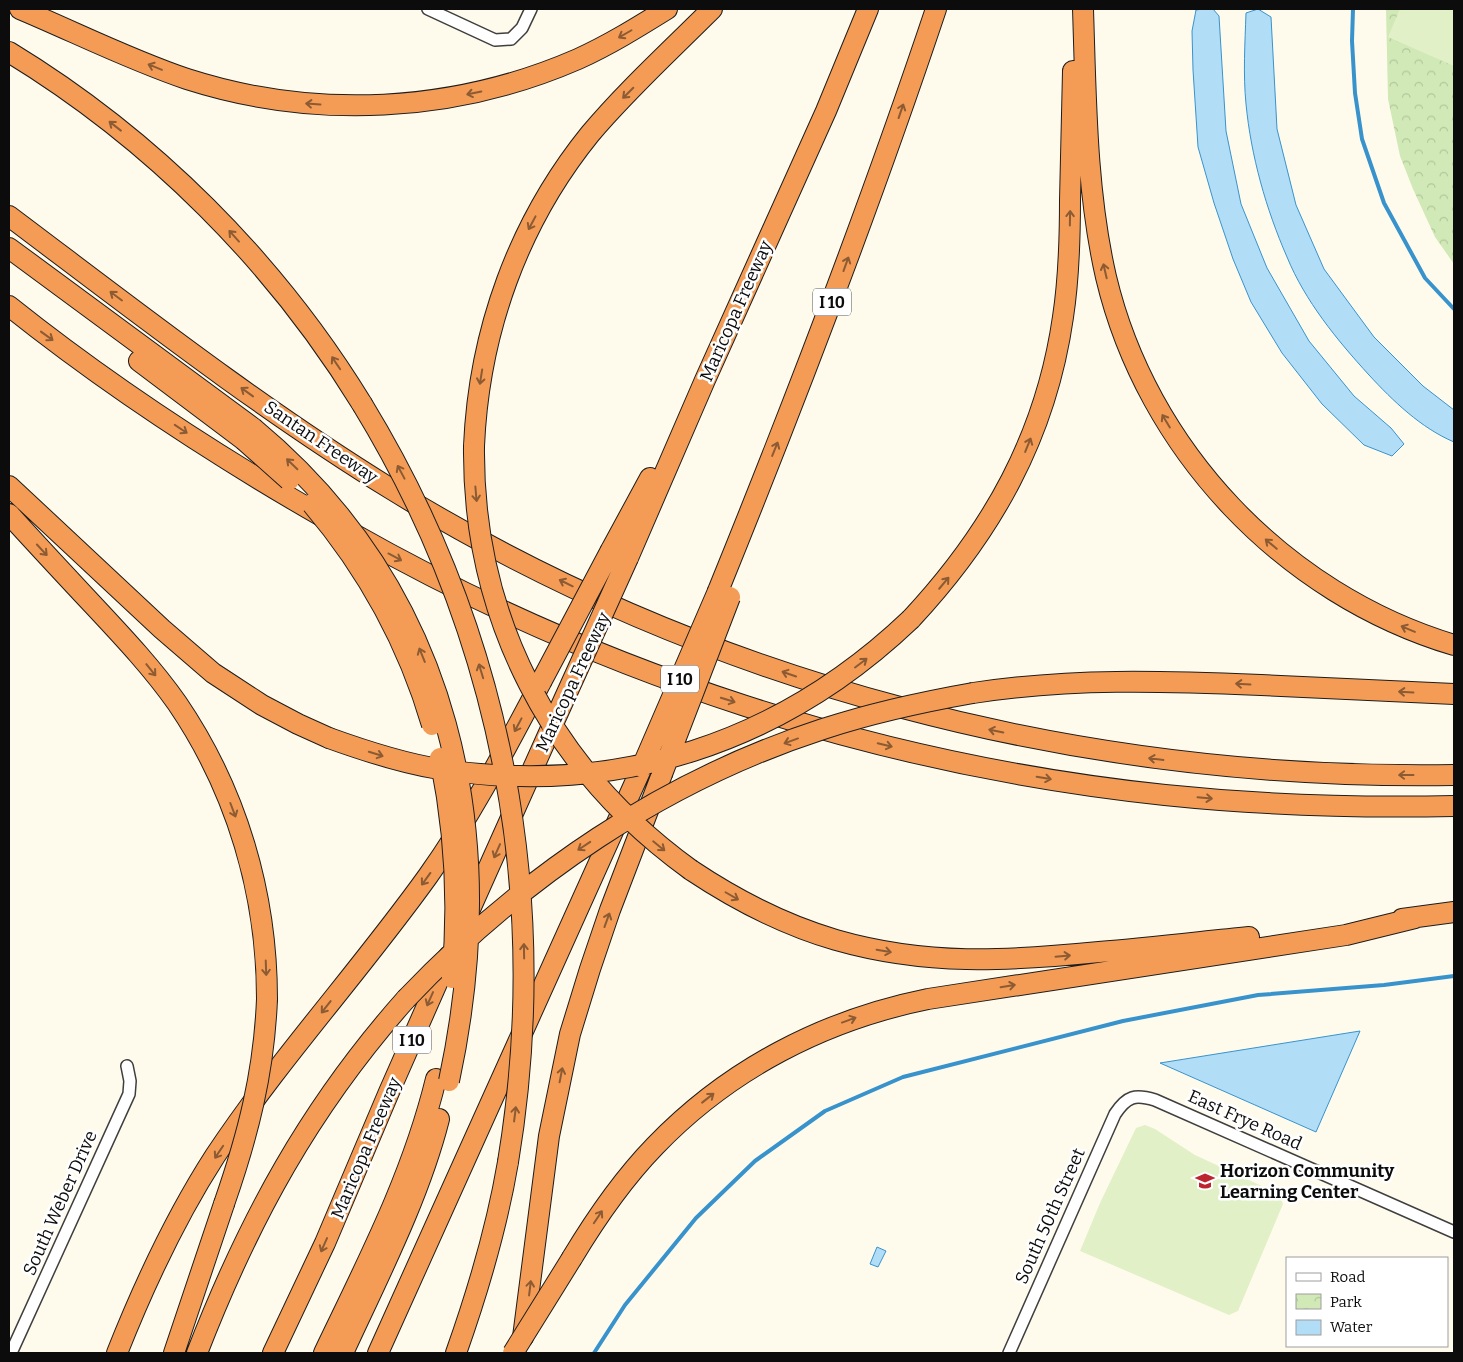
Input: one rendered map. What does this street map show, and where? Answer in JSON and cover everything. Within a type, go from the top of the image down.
[{"type":"highway","points":[[20,9],[139,60],[209,85],[280,100],[356,106],[429,101],[514,82],[580,58],[626,34],[667,9]]},
{"type":"highway","points":[[712,9],[591,134],[560,176],[536,216],[509,273],[488,339],[478,395],[474,446],[478,523],[490,582],[507,636],[533,692],[566,747],[604,795],[645,834],[690,870],[745,903],[816,934],[880,951],[944,959],[986,961],[1068,955],[1415,918],[1454,912]]},
{"type":"highway","name":"Maricopa Freeway","points":[[274,1353],[325,1243],[389,1092],[552,726],[620,554],[705,380],[822,119],[868,9]]},
{"type":"highway","name":"I 10","points":[[378,1353],[642,767],[724,594],[765,475],[850,253],[936,9]]},
{"type":"highway","points":[[9,486],[162,629],[213,673],[262,705],[329,738],[398,760],[474,773],[549,776],[601,772],[631,767],[706,747],[764,723],[838,680],[878,649],[911,619],[942,586],[971,548],[1006,492],[1033,432],[1054,367],[1064,316],[1069,264],[1074,9]]},
{"type":"highway","points":[[1083,9],[1091,176],[1103,262],[1113,300],[1128,344],[1144,380],[1166,421],[1199,469],[1233,509],[1264,539],[1299,567],[1335,592],[1372,612],[1420,634],[1454,645]]},
{"type":"highway","points":[[9,52],[68,91],[167,170],[214,215],[257,261],[298,311],[336,363],[362,404],[411,492],[455,593],[487,691],[506,778],[519,862],[523,910],[524,972],[521,1061],[508,1162],[491,1242],[474,1302],[456,1353]]},
{"type":"highway","name":"Santan Freeway","points":[[9,216],[264,405],[320,444],[392,490],[504,553],[580,590],[659,625],[738,656],[850,693],[940,718],[1032,739],[1151,758],[1235,768],[1363,775],[1454,775]]},
{"type":"highway","points":[[9,248],[248,434],[271,463],[306,497],[340,538],[382,602],[403,644],[428,709],[439,750],[448,802],[455,893],[452,982],[446,1030],[436,1079],[406,1176],[386,1224],[324,1353]]},
{"type":"highway","points":[[9,265],[303,474],[337,512],[370,556],[400,608],[428,668],[446,724],[460,786],[467,848],[470,918],[467,968],[459,1034],[432,1146],[414,1192],[343,1353]]},
{"type":"highway","points":[[9,306],[148,408],[219,455],[382,550],[458,590],[569,640],[706,693],[840,734],[957,761],[1124,790],[1208,799],[1336,806],[1454,806]]},
{"type":"highway","points":[[9,514],[119,632],[151,669],[184,714],[209,757],[233,808],[254,875],[265,944],[267,999],[262,1058],[255,1099],[238,1160],[174,1353]]},
{"type":"highway","points":[[117,1353],[134,1310],[162,1251],[202,1177],[264,1087],[390,926],[440,858],[481,794],[541,682],[620,554]]},
{"type":"highway","points":[[520,1353],[529,1301],[549,1136],[570,1034],[600,940],[662,774],[724,594]]},
{"type":"highway","points":[[197,1353],[242,1246],[287,1160],[343,1076],[376,1034],[406,999],[476,930],[536,881],[607,831],[679,790],[760,753],[822,730],[891,710],[973,693],[1061,683],[1126,681],[1454,694]]},
{"type":"highway","points":[[513,1353],[615,1193],[655,1146],[680,1121],[713,1094],[753,1066],[796,1043],[828,1028],[887,1008],[928,999],[1346,935],[1415,918]]},
{"type":"street","points":[[428,9],[495,40],[511,39],[522,28],[531,9]]},
{"type":"street","name":"South Weber Drive","points":[[11,1353],[129,1094],[130,1080],[127,1066]]},
{"type":"street","name":"East Frye Road","points":[[1131,1098],[1141,1096],[1155,1100],[1454,1232]]},
{"type":"street","name":"South 50th Street","points":[[1009,1353],[1115,1114],[1122,1104],[1131,1098]]},
{"type":"green space","points":[[1386,9],[1454,9],[1454,264],[1435,237],[1400,156],[1388,99]]},
{"type":"green space","points":[[1400,9],[1454,9],[1454,66],[1388,37]]},
{"type":"green space","points":[[1145,1125],[1155,1129],[1195,1155],[1279,1194],[1283,1204],[1238,1311],[1229,1315],[1080,1251],[1100,1203],[1136,1128]]},
{"type":"water","points":[[1213,9],[1219,16],[1226,131],[1241,204],[1267,268],[1309,341],[1354,396],[1391,428],[1404,444],[1392,456],[1364,445],[1322,404],[1282,353],[1251,302],[1233,259],[1198,147],[1192,31],[1196,10]]},
{"type":"water","points":[[1258,9],[1271,17],[1277,129],[1296,205],[1324,269],[1374,337],[1423,386],[1454,410],[1454,442],[1419,422],[1369,375],[1323,319],[1294,273],[1272,220],[1260,182],[1248,124],[1244,70],[1246,13]]},
{"type":"water","points":[[1360,1031],[1316,1132],[1160,1063]]},
{"type":"water","points":[[877,1247],[886,1251],[878,1267],[870,1264]]},
{"type":"waterway","points":[[1353,9],[1352,41],[1355,93],[1362,139],[1384,203],[1425,278],[1454,309]]},
{"type":"waterway","points":[[594,1353],[625,1305],[696,1218],[755,1161],[825,1111],[903,1077],[1123,1021],[1258,995],[1384,985],[1454,976]]},
{"type":"place","name":"Horizon Community Learning Center","points":[[1205,1181]]}]
